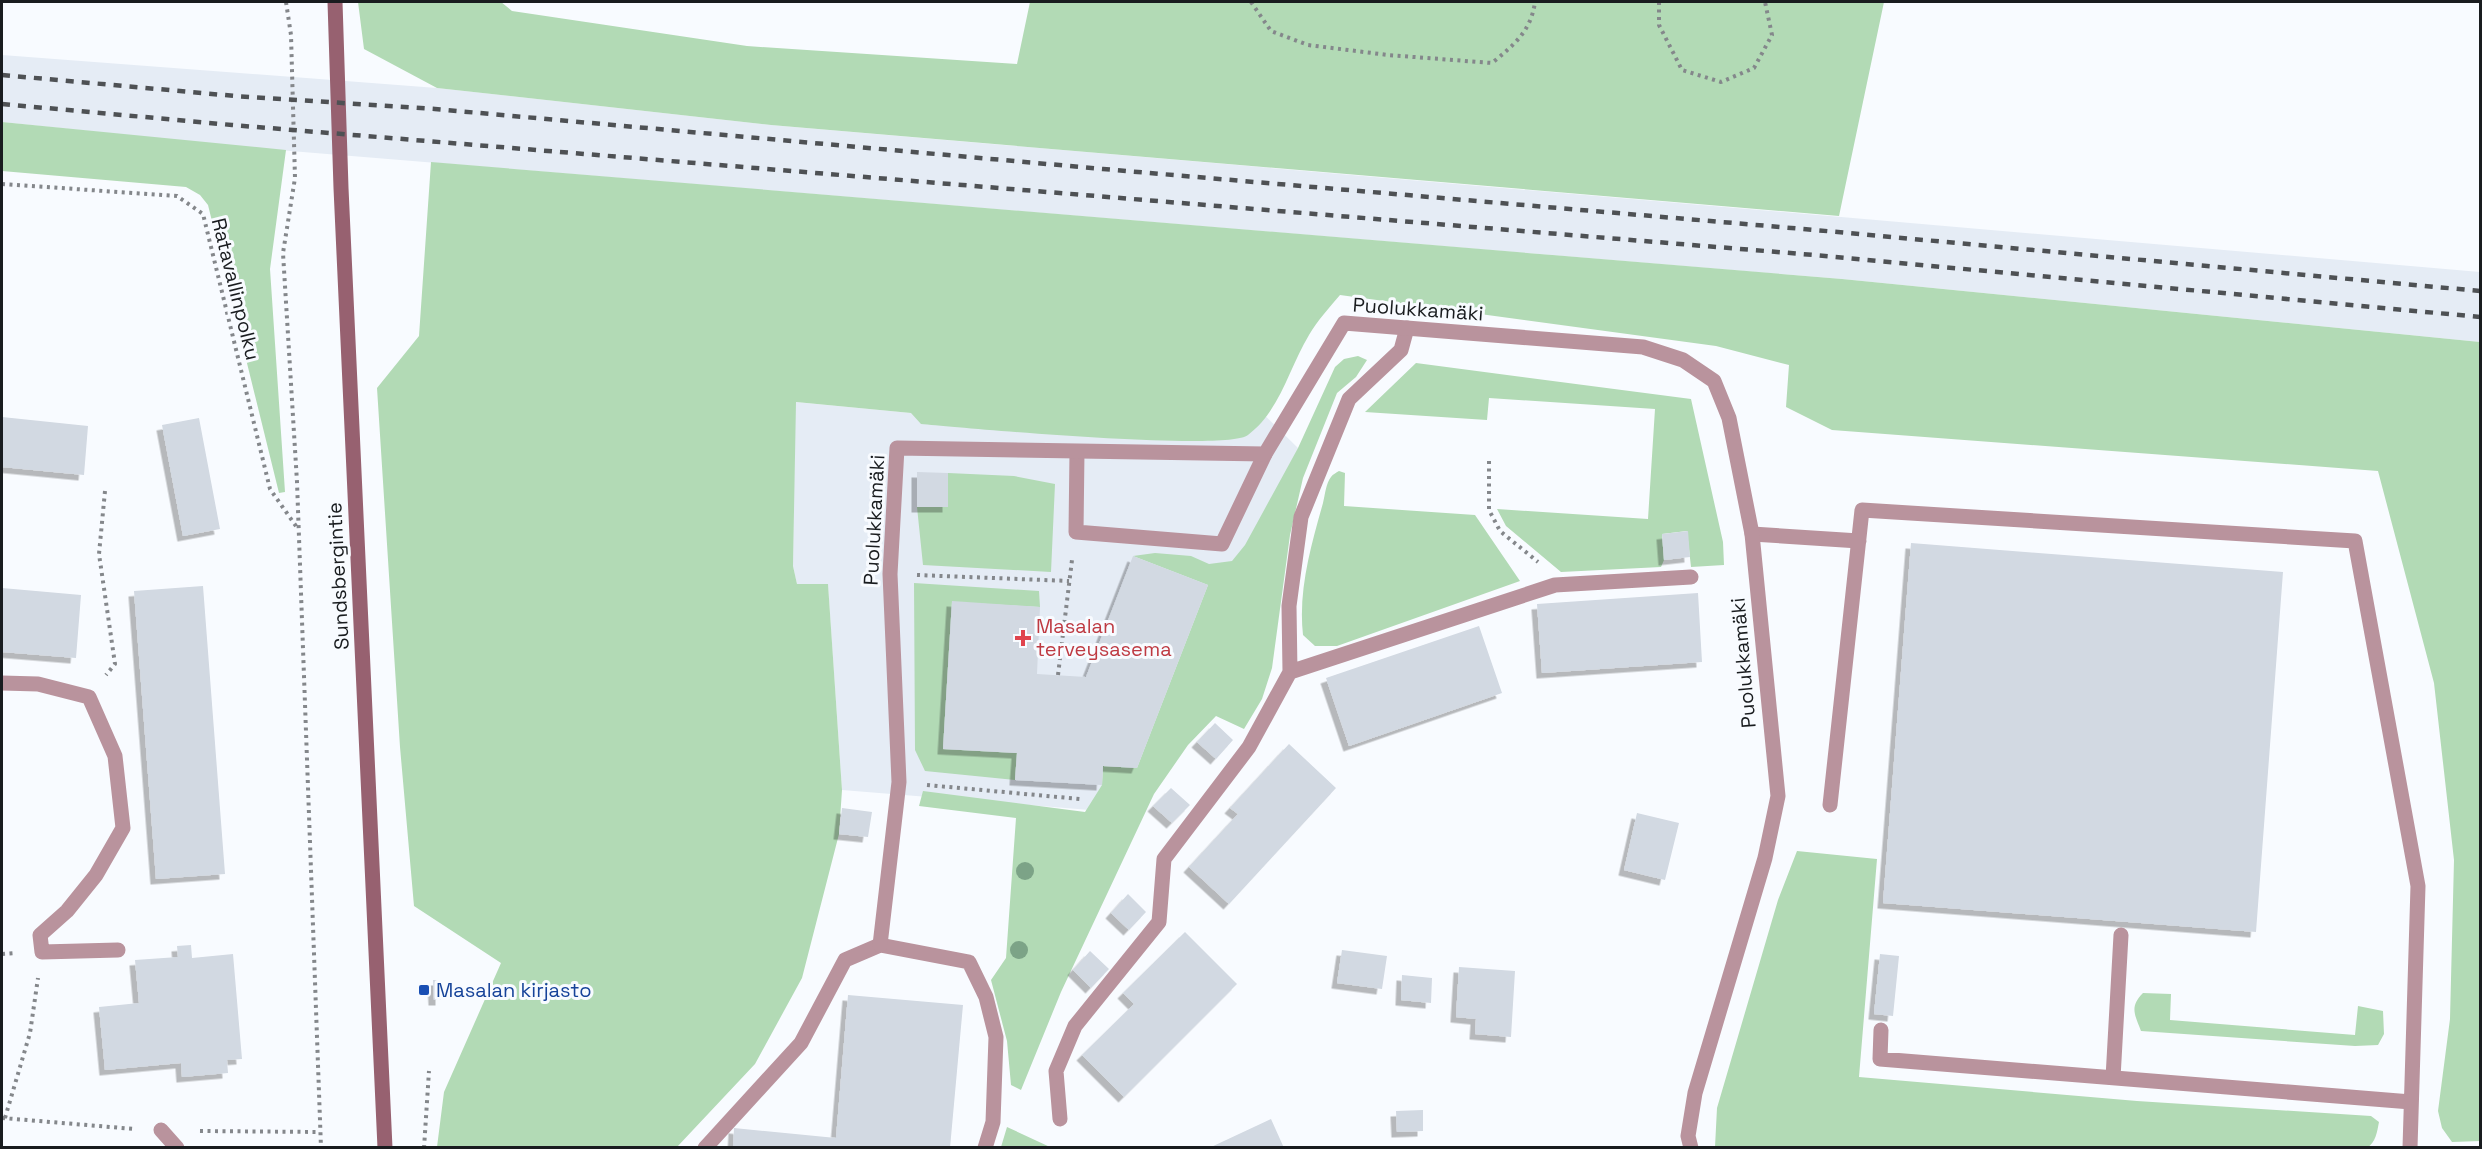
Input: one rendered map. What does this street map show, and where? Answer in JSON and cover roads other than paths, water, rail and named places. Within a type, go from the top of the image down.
[{"type":"main road","name":"Sundsbergintie","points":[[335,2],[385,1148]]},
{"type":"street","name":"Puolukkamäki","points":[[880,945],[899,782],[890,574],[897,448],[1265,454],[1344,323],[1643,347],[1683,360],[1714,381],[1729,418],[1752,534],[1778,796],[1765,858],[1695,1093],[1688,1136],[1691,1148]]},
{"type":"street","points":[[1060,1119],[1056,1071],[1075,1026],[1159,922],[1164,860],[1249,747],[1290,672],[1289,606],[1301,517],[1349,399],[1401,350],[1407,328]]},
{"type":"street","points":[[1077,452],[1076,532],[1222,544],[1265,454]]},
{"type":"street","points":[[1830,805],[1862,510],[2355,541],[2418,886],[2410,1148]]},
{"type":"street","points":[[1752,534],[1858,541]]},
{"type":"street","points":[[1290,672],[1555,585],[1691,577]]},
{"type":"street","points":[[2,683],[38,684],[89,697],[115,756],[123,828],[96,875],[66,911],[40,935],[42,952],[118,950]]},
{"type":"street","points":[[2113,1078],[2121,935]]},
{"type":"street","points":[[705,1148],[801,1043],[845,960],[880,945],[969,962],[986,997],[996,1037],[993,1122],[985,1148]]},
{"type":"street","points":[[1881,1030],[1880,1059],[2411,1102]]},
{"type":"street","points":[[161,1131],[177,1148]]},
{"type":"railway","points":[[2,75],[235,96],[435,109],[1815,230],[2480,291]]},
{"type":"railway","points":[[2,104],[232,125],[1814,255],[2480,317]]},
{"type":"place","name":"Masalan terveysasema","points":[[1023,638]]},
{"type":"place","name":"Masalan kirjasto","points":[[424,990]]}]
